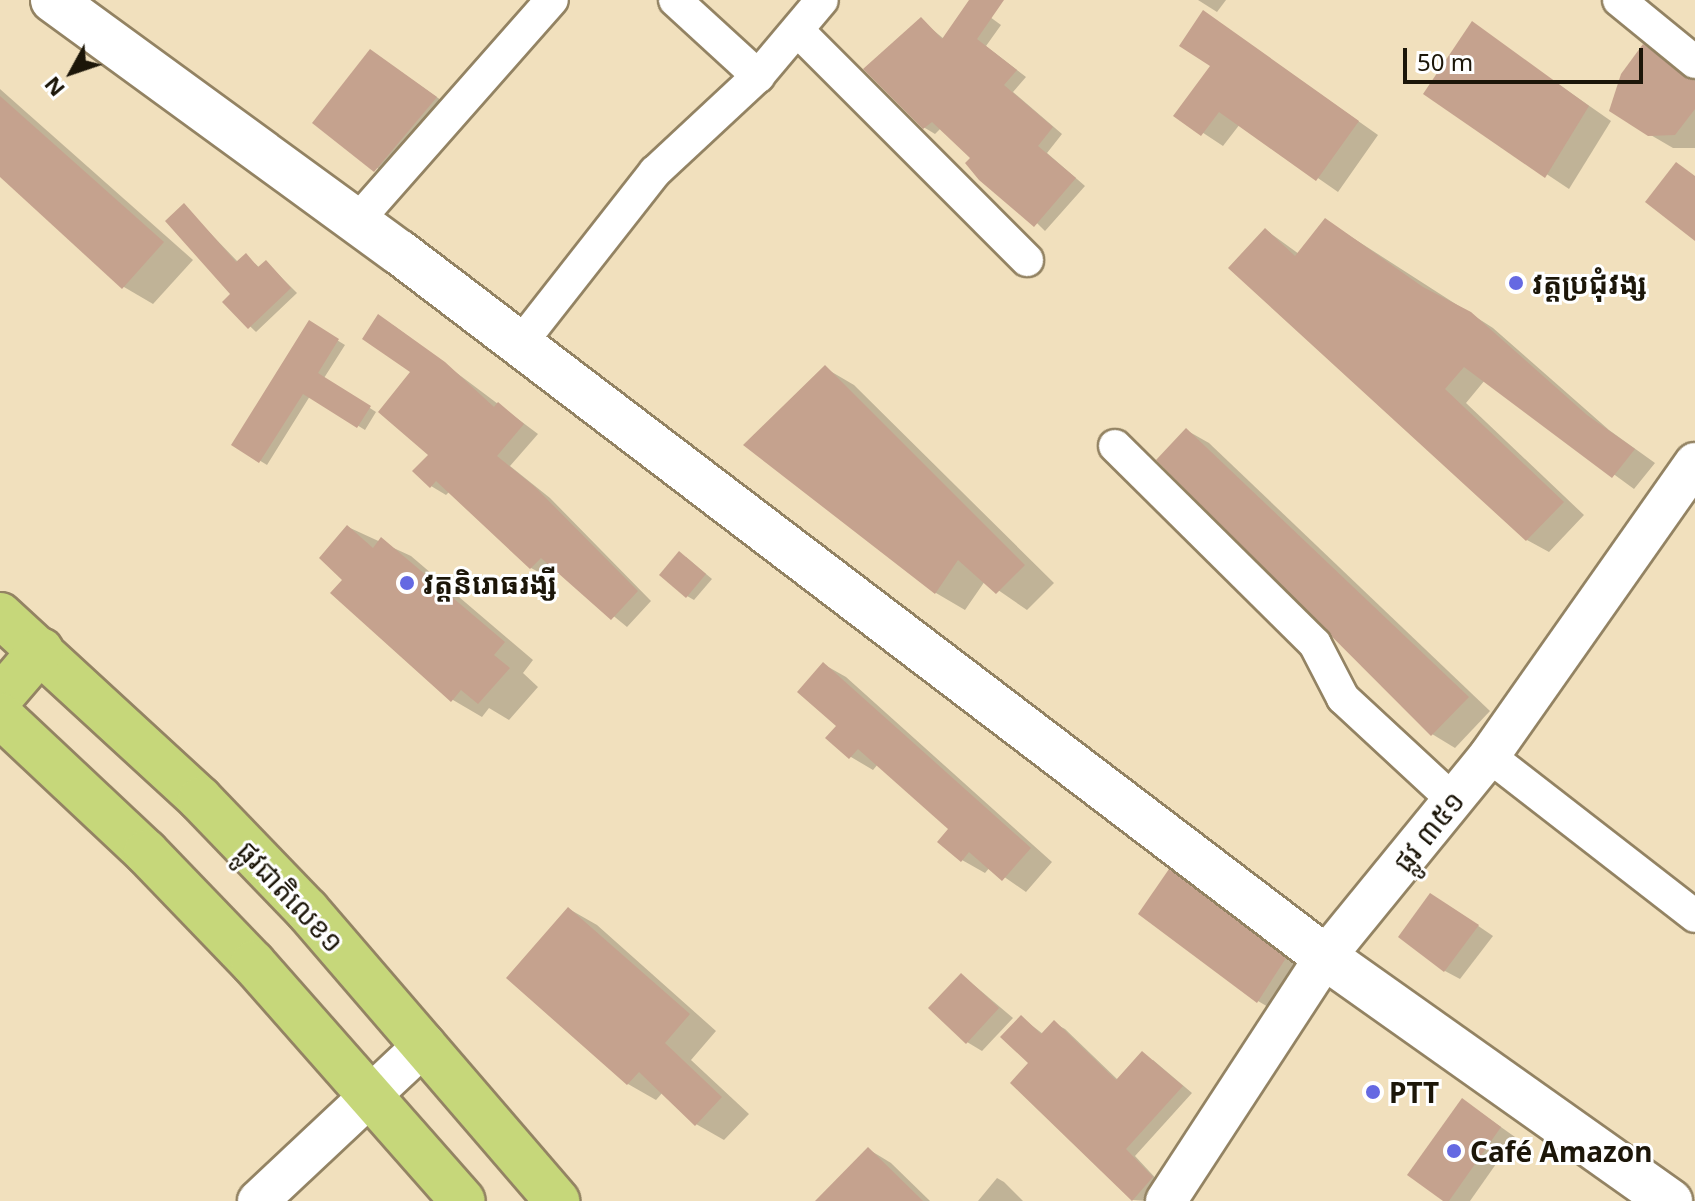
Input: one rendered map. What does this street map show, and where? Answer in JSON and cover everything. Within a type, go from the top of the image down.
[{"type":"highway","name":"ផ្លូវជាតិលេខ១","points":[[0,615],[200,799],[425,1044],[557,1201]]},
{"type":"highway","points":[[0,698],[41,650]]},
{"type":"highway","points":[[0,715],[146,852],[463,1201]]},
{"type":"main road","points":[[53,0],[520,344],[1325,957],[1670,1201]]},
{"type":"street","points":[[356,222],[552,0]]},
{"type":"street","points":[[675,0],[758,76]]},
{"type":"street","points":[[520,344],[655,172],[758,76],[822,0]]},
{"type":"street","points":[[1619,0],[1695,62]]},
{"type":"street","points":[[798,31],[1027,260]]},
{"type":"street","points":[[1115,446],[1315,644],[1343,698],[1453,800]]},
{"type":"street","name":"ផ្លូវ ៣៥១","points":[[1166,1201],[1325,957],[1489,756],[1695,463]]},
{"type":"street","points":[[1489,756],[1695,916]]},
{"type":"street","points":[[258,1201],[425,1044]]},
{"type":"building","points":[[969,0],[1004,0],[977,39],[1017,70],[1004,85],[1053,127],[1038,146],[1076,178],[1034,227],[979,180],[965,163],[970,158],[932,122],[923,129],[863,69],[921,17],[942,39]]},
{"type":"building","points":[[1203,10],[1359,121],[1316,181],[1219,112],[1201,136],[1173,116],[1210,66],[1179,46]]},
{"type":"building","points":[[1472,21],[1589,106],[1545,178],[1423,94]]},
{"type":"building","points":[[1643,44],[1695,81],[1695,109],[1675,135],[1648,136],[1609,111],[1621,74]]},
{"type":"building","points":[[370,49],[437,97],[374,172],[312,123]]},
{"type":"building","points":[[0,96],[164,242],[122,289],[0,177]]},
{"type":"building","points":[[1676,162],[1695,176],[1695,241],[1645,202]]},
{"type":"building","points":[[184,203],[236,262],[246,253],[258,267],[266,260],[291,288],[248,329],[222,302],[230,294],[165,221]]},
{"type":"building","points":[[1325,218],[1423,287],[1471,312],[1587,415],[1635,449],[1612,478],[1464,367],[1445,389],[1564,502],[1526,541],[1228,268],[1265,228],[1295,256]]},
{"type":"building","points":[[378,314],[445,362],[494,407],[498,402],[524,424],[497,456],[535,487],[638,591],[611,620],[541,558],[530,569],[436,481],[430,488],[412,471],[428,455],[378,412],[410,372],[362,339]]},
{"type":"building","points":[[309,320],[339,339],[318,373],[371,406],[357,428],[303,394],[259,463],[231,445]]},
{"type":"building","points":[[825,365],[1025,565],[996,594],[958,560],[935,594],[743,445]]},
{"type":"building","points":[[1186,428],[1469,697],[1431,736],[1156,460]]},
{"type":"building","points":[[347,525],[373,548],[381,537],[505,642],[494,655],[510,668],[478,704],[461,690],[451,702],[330,593],[342,580],[319,558]]},
{"type":"building","points":[[679,551],[706,574],[686,598],[659,575]]},
{"type":"building","points":[[823,662],[1031,848],[1002,881],[969,852],[961,862],[937,842],[948,829],[858,749],[849,759],[825,738],[836,726],[797,692]]},
{"type":"building","points":[[1169,869],[1286,958],[1257,1003],[1138,914]]},
{"type":"building","points":[[1430,893],[1479,925],[1444,972],[1398,937]]},
{"type":"building","points":[[568,907],[690,1014],[665,1043],[722,1097],[695,1126],[639,1072],[627,1085],[506,978]]},
{"type":"building","points":[[961,973],[999,1008],[966,1044],[928,1008]]},
{"type":"building","points":[[1021,1015],[1041,1034],[1054,1020],[1116,1080],[1142,1051],[1183,1086],[1126,1149],[1153,1177],[1132,1201],[1010,1083],[1028,1063],[1000,1037]]},
{"type":"building","name":"Café Amazon","points":[[1462,1098],[1501,1127],[1449,1201],[1443,1201],[1407,1175]]},
{"type":"building","points":[[868,1147],[923,1201],[815,1201]]},
{"type":"place","name":"វត្តប្រជុំវង្ស","points":[[1516,283]]},
{"type":"place","name":"វត្តនិរោធរង្សី","points":[[407,583]]},
{"type":"place","name":"PTT","points":[[1373,1092]]},
{"type":"place","name":"Café Amazon","points":[[1454,1151]]}]
